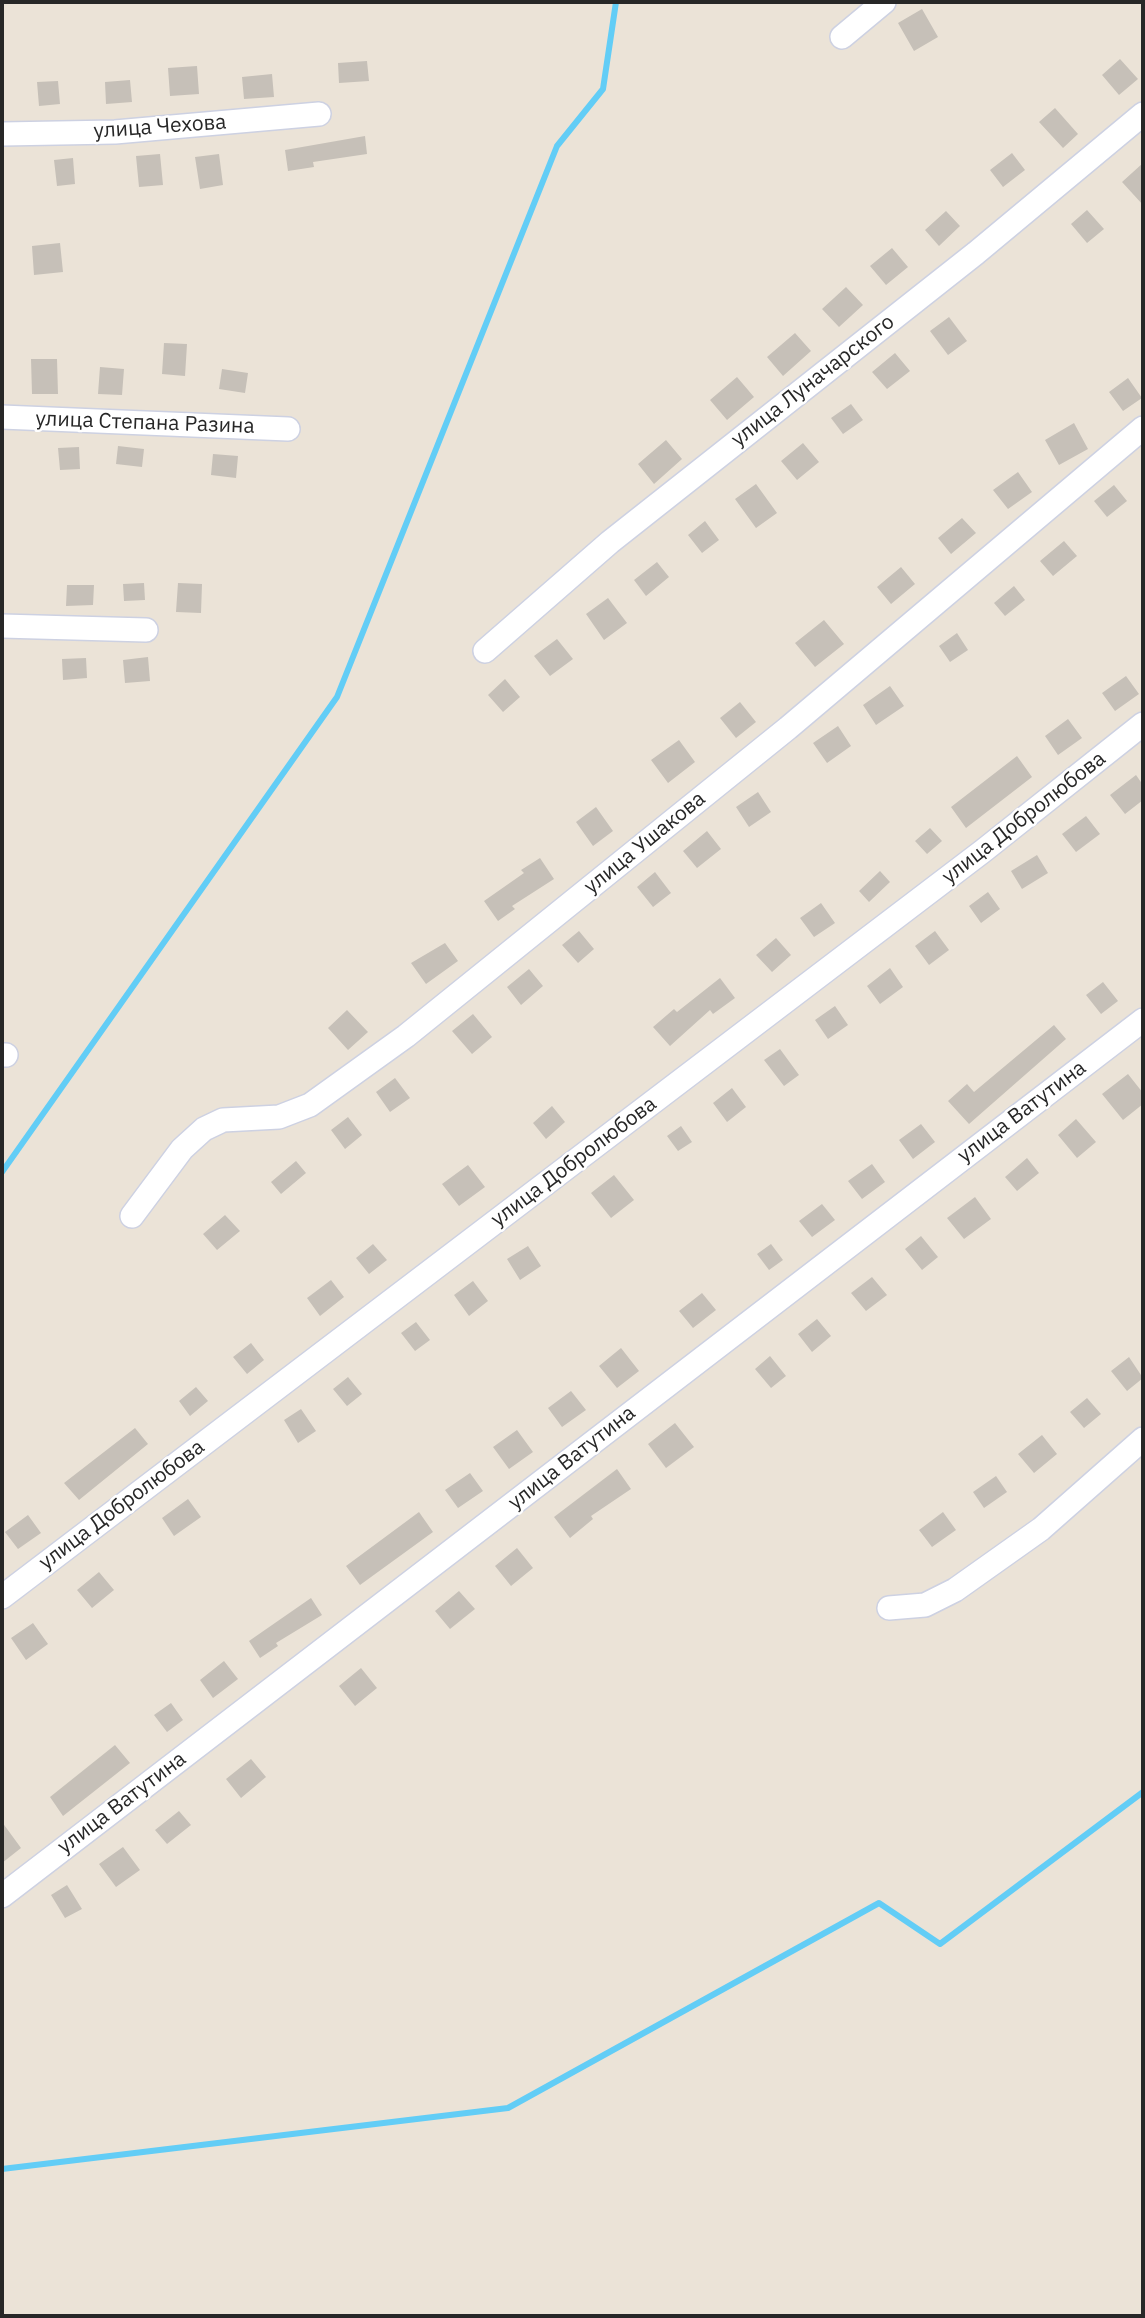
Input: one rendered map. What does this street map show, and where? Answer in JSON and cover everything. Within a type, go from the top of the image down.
[{"type":"street","points":[[842,37],[884,2]]},
{"type":"street","name":"улица Чехова","points":[[2,134],[115,132],[319,114]]},
{"type":"street","name":"улица Луначарского","points":[[485,651],[610,542],[976,253],[1143,114]]},
{"type":"street","name":"улица Степана Разина","points":[[2,417],[288,429]]},
{"type":"street","name":"улица Ушакова","points":[[132,1216],[182,1149],[204,1129],[223,1120],[279,1116],[310,1105],[406,1036],[788,729],[1143,428]]},
{"type":"street","points":[[2,626],[146,630]]},
{"type":"street","name":"улица Добролюбова","points":[[2,1597],[983,851],[1143,724]]},
{"type":"street","name":"улица Ватутина","points":[[2,1896],[1143,1020]]},
{"type":"street","points":[[889,1608],[925,1605],[955,1590],[1041,1529],[1143,1439]]},
{"type":"building","points":[[922,9],[938,37],[914,51],[898,23]]},
{"type":"building","points":[[1120,59],[1138,79],[1119,95],[1102,75]]},
{"type":"building","points":[[367,61],[369,81],[339,83],[338,63]]},
{"type":"building","points":[[197,66],[199,94],[170,96],[168,68]]},
{"type":"building","points":[[272,74],[274,97],[244,99],[242,77]]},
{"type":"building","points":[[130,80],[132,102],[106,104],[105,82]]},
{"type":"building","points":[[58,81],[60,104],[39,106],[37,82]]},
{"type":"building","points":[[1055,108],[1078,134],[1063,148],[1039,122]]},
{"type":"building","points":[[365,136],[367,154],[313,162],[314,167],[288,171],[285,150]]},
{"type":"building","points":[[1012,153],[1025,170],[1003,187],[990,170]]},
{"type":"building","points":[[160,154],[163,185],[139,187],[136,156]]},
{"type":"building","points":[[219,154],[223,185],[200,189],[195,157]]},
{"type":"building","points":[[73,158],[75,184],[57,186],[54,160]]},
{"type":"building","points":[[1143,163],[1143,205],[1122,182]]},
{"type":"building","points":[[1087,210],[1104,229],[1087,243],[1071,224]]},
{"type":"building","points":[[946,211],[960,226],[939,246],[925,230]]},
{"type":"building","points":[[60,243],[63,272],[34,275],[32,246]]},
{"type":"building","points":[[892,248],[908,267],[886,285],[870,266]]},
{"type":"building","points":[[846,287],[863,305],[839,327],[822,309]]},
{"type":"building","points":[[949,317],[967,341],[948,355],[930,331]]},
{"type":"building","points":[[795,333],[811,351],[783,376],[767,357]]},
{"type":"building","points":[[164,343],[187,344],[185,376],[162,374]]},
{"type":"building","points":[[895,353],[910,371],[887,389],[872,372]]},
{"type":"building","points":[[31,359],[57,359],[58,394],[32,394]]},
{"type":"building","points":[[100,367],[124,369],[122,395],[98,394]]},
{"type":"building","points":[[222,369],[248,373],[245,393],[219,389]]},
{"type":"building","points":[[737,377],[754,397],[727,420],[710,400]]},
{"type":"building","points":[[1128,378],[1142,398],[1123,411],[1109,392]]},
{"type":"building","points":[[851,404],[863,420],[843,434],[831,418]]},
{"type":"building","points":[[1074,423],[1088,449],[1059,465],[1045,440]]},
{"type":"building","points":[[666,440],[682,459],[654,484],[638,464]]},
{"type":"building","points":[[803,443],[819,462],[797,480],[781,461]]},
{"type":"building","points":[[118,446],[144,449],[142,467],[116,464]]},
{"type":"building","points":[[79,447],[80,469],[60,470],[58,448]]},
{"type":"building","points":[[213,454],[238,456],[236,478],[211,475]]},
{"type":"building","points":[[1018,472],[1032,492],[1008,509],[993,490]]},
{"type":"building","points":[[756,484],[777,513],[756,528],[735,499]]},
{"type":"building","points":[[1114,485],[1127,501],[1107,517],[1094,501]]},
{"type":"building","points":[[962,518],[976,533],[951,554],[938,538]]},
{"type":"building","points":[[705,521],[719,540],[702,553],[688,535]]},
{"type":"building","points":[[1064,541],[1077,556],[1053,576],[1040,561]]},
{"type":"building","points":[[657,562],[669,577],[646,596],[634,580]]},
{"type":"building","points":[[901,567],[915,584],[891,604],[877,587]]},
{"type":"building","points":[[144,583],[145,600],[124,601],[123,584]]},
{"type":"building","points":[[178,583],[202,584],[201,613],[176,612]]},
{"type":"building","points":[[67,585],[94,585],[93,605],[66,606]]},
{"type":"building","points":[[1014,586],[1025,600],[1005,616],[994,603]]},
{"type":"building","points":[[608,598],[627,623],[604,640],[586,614]]},
{"type":"building","points":[[824,620],[844,644],[815,667],[795,643]]},
{"type":"building","points":[[957,633],[968,650],[950,662],[939,646]]},
{"type":"building","points":[[557,639],[573,659],[550,676],[534,656]]},
{"type":"building","points":[[148,657],[150,681],[125,683],[123,660]]},
{"type":"building","points":[[86,658],[87,678],[63,680],[62,659]]},
{"type":"building","points":[[1126,676],[1139,694],[1115,711],[1102,693]]},
{"type":"building","points":[[505,679],[520,697],[503,712],[488,695]]},
{"type":"building","points":[[890,686],[904,706],[876,725],[863,705]]},
{"type":"building","points":[[740,702],[756,722],[736,738],[720,718]]},
{"type":"building","points":[[1068,719],[1082,738],[1058,755],[1045,736]]},
{"type":"building","points":[[838,726],[851,746],[827,763],[813,743]]},
{"type":"building","points":[[679,740],[695,762],[668,783],[651,760]]},
{"type":"building","points":[[1017,756],[1032,777],[966,828],[951,807]]},
{"type":"building","points":[[1136,775],[1143,785],[1143,800],[1125,814],[1110,795]]},
{"type":"building","points":[[758,792],[771,812],[749,827],[736,807]]},
{"type":"building","points":[[596,807],[613,831],[593,846],[576,822]]},
{"type":"building","points":[[1086,816],[1100,834],[1076,852],[1062,834]]},
{"type":"building","points":[[930,828],[942,841],[927,854],[915,841]]},
{"type":"building","points":[[707,831],[721,849],[697,868],[683,851]]},
{"type":"building","points":[[1037,855],[1048,873],[1022,889],[1011,871]]},
{"type":"building","points":[[540,858],[554,879],[512,906],[515,909],[498,921],[484,901],[524,873],[521,870]]},
{"type":"building","points":[[880,871],[890,882],[869,902],[859,891]]},
{"type":"building","points":[[655,872],[671,893],[653,907],[637,887]]},
{"type":"building","points":[[988,892],[1000,909],[981,923],[969,906]]},
{"type":"building","points":[[821,903],[835,923],[814,937],[800,918]]},
{"type":"building","points":[[579,931],[594,949],[578,963],[562,945]]},
{"type":"building","points":[[935,931],[949,950],[929,965],[915,946]]},
{"type":"building","points":[[776,938],[791,955],[772,972],[756,955]]},
{"type":"building","points":[[445,943],[458,961],[426,984],[411,963]]},
{"type":"building","points":[[890,968],[903,987],[880,1004],[867,986]]},
{"type":"building","points":[[529,969],[543,986],[521,1005],[507,987]]},
{"type":"building","points":[[720,978],[735,998],[713,1014],[710,1010],[670,1046],[653,1027],[674,1009],[677,1012]]},
{"type":"building","points":[[1103,982],[1118,1001],[1101,1014],[1086,995]]},
{"type":"building","points":[[835,1006],[848,1025],[828,1039],[815,1020]]},
{"type":"building","points":[[347,1010],[368,1032],[348,1050],[328,1028]]},
{"type":"building","points":[[473,1014],[492,1037],[472,1054],[452,1031]]},
{"type":"building","points":[[1054,1025],[1066,1039],[969,1124],[948,1101],[967,1084],[974,1092]]},
{"type":"building","points":[[780,1049],[799,1075],[784,1086],[764,1060]]},
{"type":"building","points":[[1128,1074],[1143,1093],[1143,1104],[1123,1120],[1102,1094]]},
{"type":"building","points":[[395,1078],[410,1098],[390,1112],[376,1092]]},
{"type":"building","points":[[732,1088],[746,1107],[727,1122],[713,1103]]},
{"type":"building","points":[[552,1106],[565,1122],[546,1139],[533,1123]]},
{"type":"building","points":[[348,1117],[362,1135],[345,1149],[331,1130]]},
{"type":"building","points":[[1076,1119],[1096,1142],[1077,1158],[1058,1135]]},
{"type":"building","points":[[921,1124],[935,1142],[913,1159],[899,1140]]},
{"type":"building","points":[[681,1126],[692,1142],[678,1151],[667,1136]]},
{"type":"building","points":[[1027,1158],[1039,1173],[1017,1191],[1005,1177]]},
{"type":"building","points":[[296,1161],[306,1173],[281,1194],[271,1182]]},
{"type":"building","points":[[872,1164],[885,1182],[862,1199],[848,1181]]},
{"type":"building","points":[[468,1165],[485,1187],[459,1206],[442,1184]]},
{"type":"building","points":[[614,1175],[634,1200],[611,1218],[591,1193]]},
{"type":"building","points":[[975,1197],[991,1219],[964,1239],[947,1218]]},
{"type":"building","points":[[822,1204],[835,1220],[812,1237],[799,1221]]},
{"type":"building","points":[[225,1215],[240,1231],[217,1250],[203,1234]]},
{"type":"building","points":[[921,1236],[938,1257],[922,1270],[905,1249]]},
{"type":"building","points":[[373,1244],[387,1260],[369,1274],[356,1258]]},
{"type":"building","points":[[771,1244],[783,1260],[769,1270],[757,1254]]},
{"type":"building","points":[[528,1246],[541,1266],[520,1280],[507,1259]]},
{"type":"building","points":[[872,1277],[887,1295],[866,1311],[851,1293]]},
{"type":"building","points":[[331,1280],[344,1297],[320,1316],[307,1298]]},
{"type":"building","points":[[473,1281],[488,1301],[469,1316],[454,1295]]},
{"type":"building","points":[[702,1293],[716,1310],[693,1328],[679,1311]]},
{"type":"building","points":[[817,1319],[831,1336],[812,1352],[798,1334]]},
{"type":"building","points":[[416,1322],[430,1340],[415,1351],[401,1333]]},
{"type":"building","points":[[251,1343],[264,1360],[247,1374],[233,1357]]},
{"type":"building","points":[[621,1348],[639,1371],[617,1388],[599,1366]]},
{"type":"building","points":[[770,1356],[786,1376],[771,1388],[755,1369]]},
{"type":"building","points":[[1129,1357],[1143,1378],[1127,1391],[1111,1371]]},
{"type":"building","points":[[348,1377],[362,1394],[347,1406],[333,1389]]},
{"type":"building","points":[[196,1387],[208,1401],[190,1416],[179,1401]]},
{"type":"building","points":[[571,1391],[586,1410],[562,1427],[548,1408]]},
{"type":"building","points":[[1087,1398],[1101,1414],[1084,1428],[1070,1412]]},
{"type":"building","points":[[301,1409],[316,1431],[298,1443],[284,1420]]},
{"type":"building","points":[[675,1423],[694,1447],[666,1468],[648,1444]]},
{"type":"building","points":[[135,1428],[148,1444],[79,1500],[64,1483]]},
{"type":"building","points":[[517,1430],[533,1452],[509,1469],[493,1447]]},
{"type":"building","points":[[1042,1435],[1057,1454],[1034,1473],[1018,1454]]},
{"type":"building","points":[[617,1469],[631,1489],[591,1516],[593,1519],[570,1538],[554,1517]]},
{"type":"building","points":[[470,1473],[483,1491],[458,1508],[445,1490]]},
{"type":"building","points":[[996,1476],[1007,1492],[984,1508],[973,1492]]},
{"type":"building","points":[[188,1499],[201,1517],[174,1536],[162,1518]]},
{"type":"building","points":[[419,1512],[433,1532],[360,1585],[346,1566]]},
{"type":"building","points":[[943,1512],[956,1530],[932,1547],[919,1530]]},
{"type":"building","points":[[28,1515],[41,1533],[18,1549],[5,1532]]},
{"type":"building","points":[[517,1548],[533,1568],[511,1586],[495,1566]]},
{"type":"building","points":[[99,1572],[114,1590],[92,1608],[77,1590]]},
{"type":"building","points":[[459,1591],[475,1609],[450,1629],[435,1611]]},
{"type":"building","points":[[311,1598],[322,1615],[276,1643],[278,1646],[260,1658],[249,1641]]},
{"type":"building","points":[[33,1623],[48,1644],[26,1660],[11,1638]]},
{"type":"building","points":[[224,1661],[238,1679],[213,1698],[200,1680]]},
{"type":"building","points":[[361,1668],[377,1688],[355,1706],[339,1686]]},
{"type":"building","points":[[171,1703],[183,1720],[167,1732],[154,1715]]},
{"type":"building","points":[[115,1745],[130,1763],[63,1816],[50,1797]]},
{"type":"building","points":[[251,1759],[266,1777],[241,1798],[226,1779]]},
{"type":"building","points":[[179,1811],[191,1825],[167,1844],[155,1830]]},
{"type":"building","points":[[2,1822],[21,1848],[2,1863]]},
{"type":"building","points":[[123,1847],[140,1870],[116,1887],[99,1864]]},
{"type":"building","points":[[67,1885],[82,1909],[65,1918],[51,1895]]},
{"type":"waterway","points":[[2,1172],[337,697],[557,146],[603,89],[616,2]]},
{"type":"waterway","points":[[2,2169],[508,2108],[879,1903],[940,1944],[1143,1792]]}]
